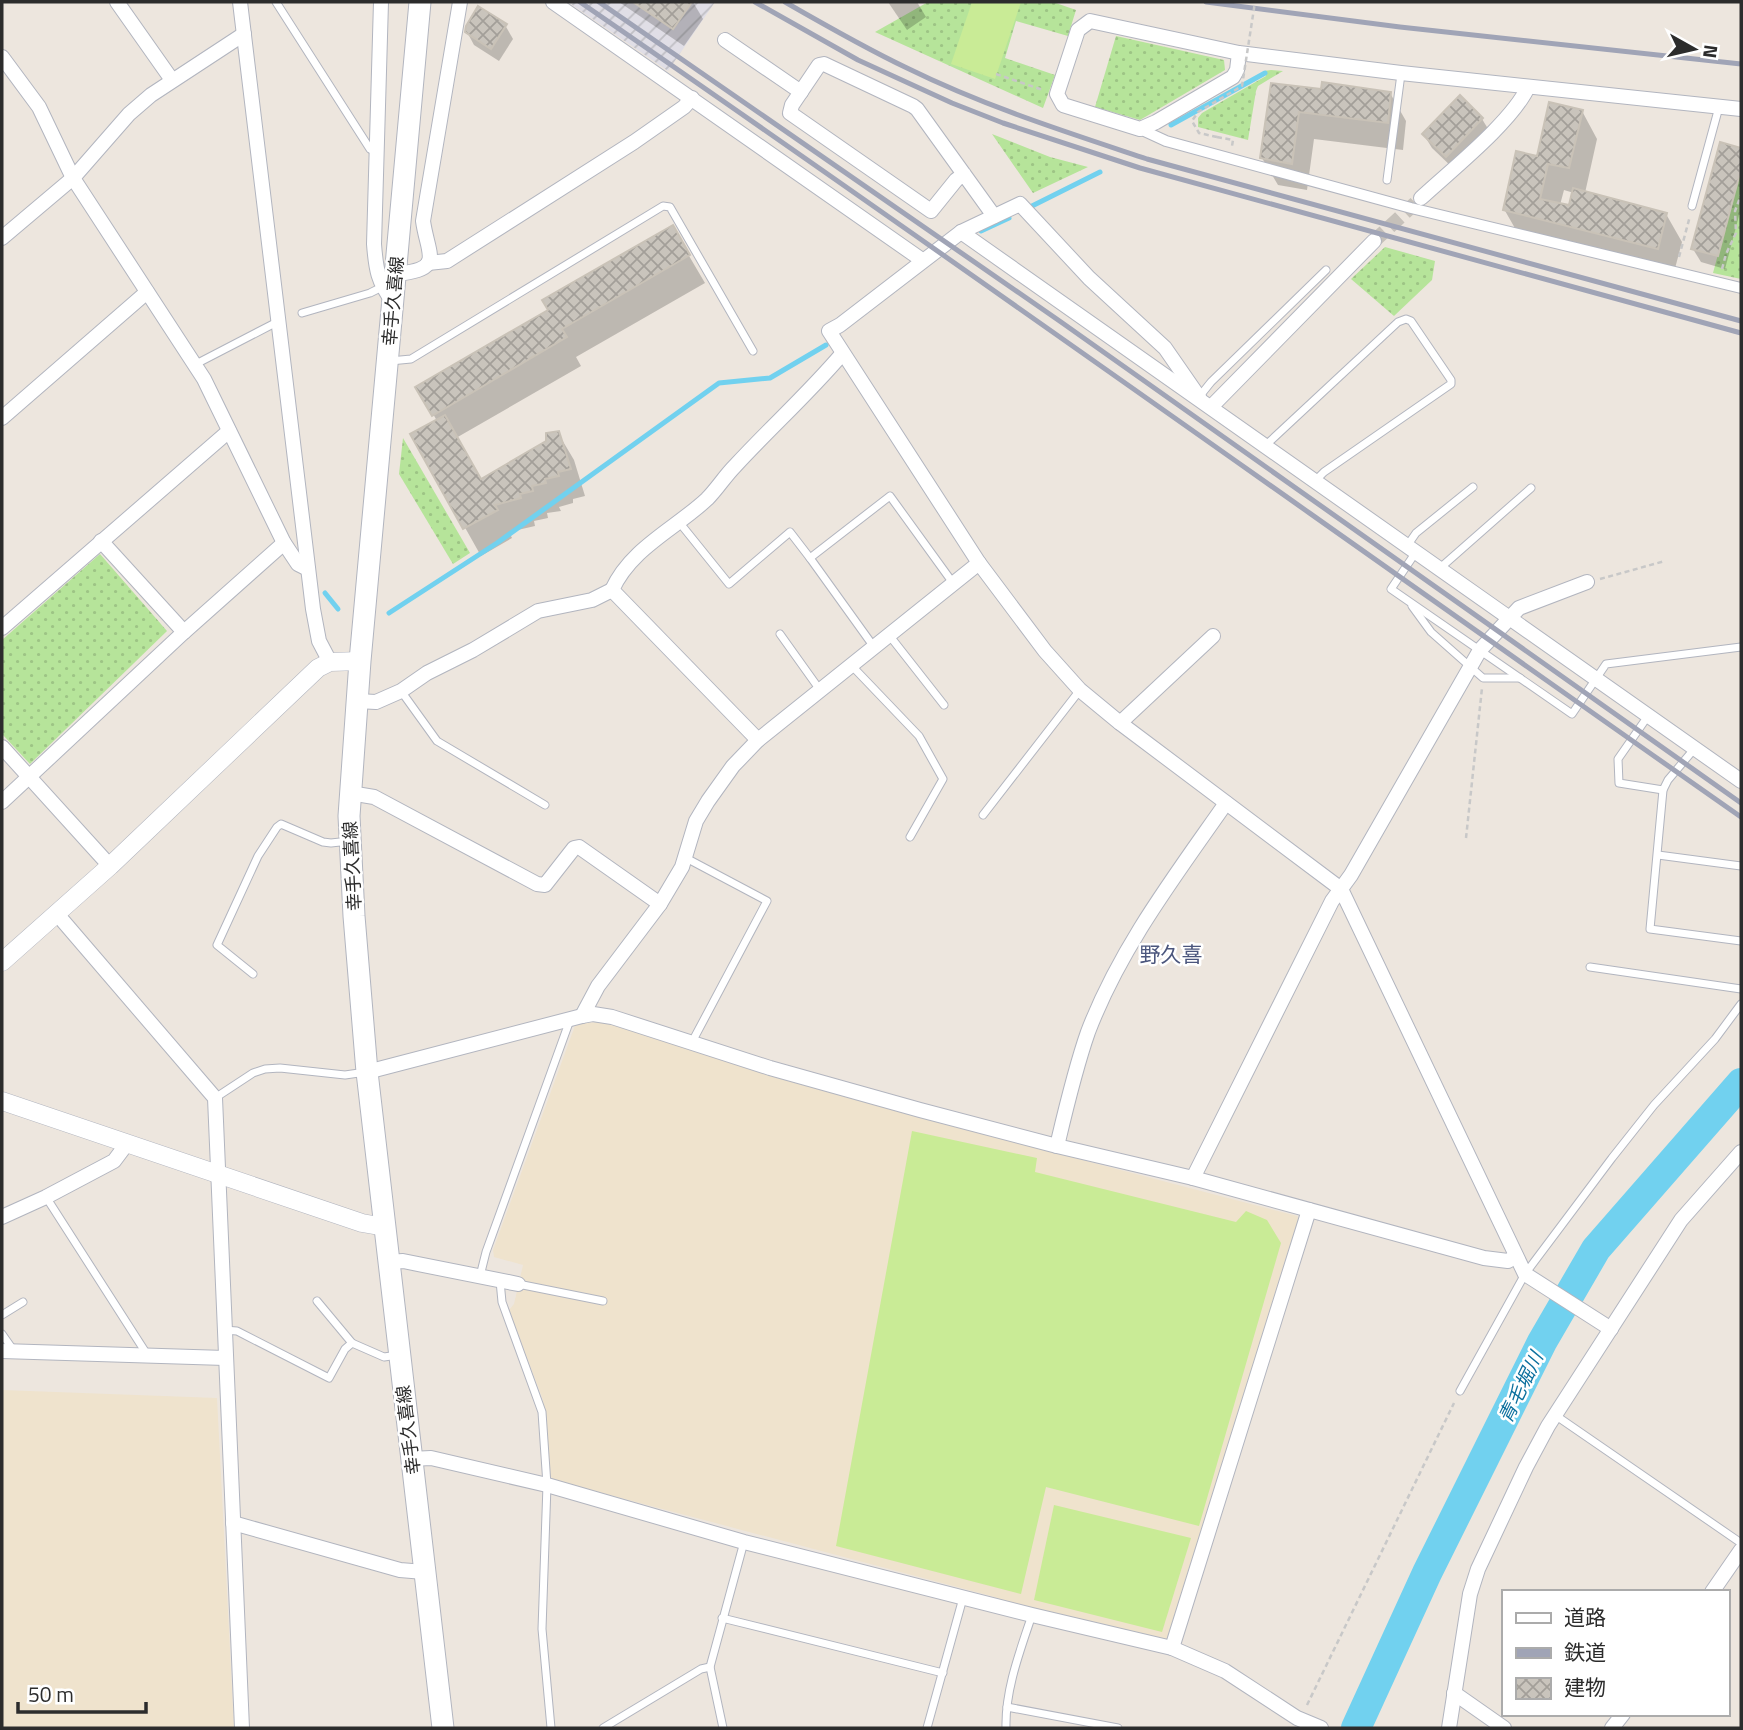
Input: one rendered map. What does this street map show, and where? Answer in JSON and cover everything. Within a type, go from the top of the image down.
[{"type":"main road","name":"幸手久喜線","points":[[419,4],[391,288],[360,661],[350,793],[350,841],[367,1072],[443,1728]]},
{"type":"street","points":[[117,2],[172,80]]},
{"type":"street","points":[[240,2],[316,633],[330,662]]},
{"type":"street","points":[[381,2],[374,244],[378,278],[391,288],[428,263],[431,251],[423,221],[460,2]]},
{"type":"street","points":[[553,2],[922,260]]},
{"type":"street","points":[[1741,109],[1239,53],[1090,21],[1078,30],[1056,94],[1063,105],[1140,128],[1166,141],[1410,208],[1741,288]]},
{"type":"street","points":[[2,238],[73,177],[130,114],[172,80],[244,34]]},
{"type":"street","points":[[725,40],[801,93]]},
{"type":"street","points":[[1140,128],[1156,122],[1233,77],[1237,70],[1239,53]]},
{"type":"street","points":[[2,57],[39,107],[73,177],[204,379],[284,543],[298,564],[308,569]]},
{"type":"street","points":[[964,174],[931,211],[790,113],[819,65],[824,64],[914,106],[964,174],[994,216]]},
{"type":"street","points":[[1421,198],[1501,123],[1520,102],[1528,87]]},
{"type":"street","points":[[428,263],[447,261],[634,142],[684,107],[692,98]]},
{"type":"street","points":[[1199,397],[1165,348],[1089,278],[1020,204],[961,232],[829,331],[979,563],[1045,651],[1080,690],[1341,889],[1516,1256],[1528,1276],[1606,1327]]},
{"type":"street","points":[[961,232],[1212,406],[1741,781]]},
{"type":"street","points":[[1212,406],[1374,241]]},
{"type":"street","points":[[2,418],[147,292]]},
{"type":"street","points":[[357,701],[376,702],[401,691],[427,673],[473,650],[538,611],[592,600],[612,590],[619,575],[636,555],[708,498],[842,354]]},
{"type":"street","points":[[2,628],[229,431]]},
{"type":"street","points":[[101,541],[184,632]]},
{"type":"street","points":[[2,802],[284,543]]},
{"type":"street","points":[[576,1018],[660,904],[686,858],[696,821],[733,766],[758,740],[979,563]]},
{"type":"street","points":[[1193,1178],[1332,901],[1480,650],[1519,608],[1587,582]]},
{"type":"street","points":[[612,590],[758,740]]},
{"type":"street","points":[[1121,723],[1213,636]]},
{"type":"street","points":[[2,962],[110,866],[318,668],[330,662],[360,661]]},
{"type":"street","points":[[2,747],[110,866]]},
{"type":"street","points":[[350,793],[374,797],[537,884],[545,885],[551,880],[574,848],[579,847],[660,904]]},
{"type":"street","points":[[1057,1146],[1088,1032],[1127,949],[1147,915],[1226,803]]},
{"type":"street","points":[[57,914],[215,1098],[218,1110],[225,1358],[242,1728]]},
{"type":"street","points":[[367,1072],[593,1014],[612,1017],[770,1068],[1057,1146],[1193,1178],[1492,1259],[1508,1261],[1516,1256]]},
{"type":"street","points":[[2,1101],[218,1176],[369,1225],[385,1227]]},
{"type":"street","points":[[2,1217],[114,1161],[127,1144]]},
{"type":"street","points":[[1449,1728],[1463,1625],[1478,1569],[1526,1467],[1606,1327],[1681,1220],[1741,1152]]},
{"type":"street","points":[[1172,1648],[1309,1210]]},
{"type":"street","points":[[388,1262],[403,1261],[518,1284]]},
{"type":"street","points":[[8,1351],[225,1358]]},
{"type":"street","points":[[411,1459],[431,1458],[547,1486],[744,1542],[1172,1648],[1226,1671],[1314,1726]]},
{"type":"street","points":[[233,1523],[400,1570],[424,1572]]},
{"type":"street","points":[[1713,1590],[1741,1550]]},
{"type":"street","points":[[1454,1693],[1504,1728]]},
{"type":"lane","points":[[276,2],[370,149],[377,153]]},
{"type":"lane","points":[[1387,180],[1401,73]]},
{"type":"lane","points":[[1692,206],[1719,107]]},
{"type":"lane","points":[[387,361],[411,359],[663,206],[670,207],[753,351]]},
{"type":"lane","points":[[1199,397],[1211,382],[1326,270]]},
{"type":"lane","points":[[302,313],[391,288]]},
{"type":"lane","points":[[1266,445],[1398,322],[1405,319],[1411,321],[1451,380],[1451,384],[1316,480]]},
{"type":"lane","points":[[194,365],[279,321]]},
{"type":"lane","points":[[1473,487],[1416,534],[1391,589],[1572,714],[1606,664],[1741,647]]},
{"type":"lane","points":[[1439,569],[1531,488]]},
{"type":"lane","points":[[810,558],[890,496],[953,583]]},
{"type":"lane","points":[[679,522],[729,584],[790,532],[874,647]]},
{"type":"lane","points":[[1407,600],[1431,632],[1483,678],[1521,678]]},
{"type":"lane","points":[[780,634],[820,690]]},
{"type":"lane","points":[[889,634],[944,705]]},
{"type":"lane","points":[[851,665],[919,736],[943,779],[910,836]]},
{"type":"lane","points":[[983,815],[1080,690]]},
{"type":"lane","points":[[401,691],[437,741],[545,805]]},
{"type":"lane","points":[[1649,715],[1618,759],[1619,783],[1663,790]]},
{"type":"lane","points":[[1695,748],[1663,790],[1650,929],[1741,942]]},
{"type":"lane","points":[[253,974],[217,945],[258,856],[278,827],[281,824],[331,843],[350,841]]},
{"type":"lane","points":[[1658,855],[1741,866]]},
{"type":"lane","points":[[686,858],[767,901],[692,1042]]},
{"type":"lane","points":[[1590,967],[1741,989]]},
{"type":"lane","points":[[1460,1391],[1528,1276],[1620,1148],[1654,1105],[1715,1039],[1741,1004]]},
{"type":"lane","points":[[480,1277],[486,1252],[576,1018]]},
{"type":"lane","points":[[215,1098],[253,1073],[265,1069],[280,1068],[345,1075],[367,1072]]},
{"type":"lane","points":[[46,1197],[148,1356]]},
{"type":"lane","points":[[500,1281],[502,1302],[542,1412],[547,1486],[542,1629],[551,1728]]},
{"type":"lane","points":[[518,1284],[603,1301]]},
{"type":"lane","points":[[317,1301],[352,1343],[384,1357],[399,1355]]},
{"type":"lane","points":[[2,1315],[23,1302]]},
{"type":"lane","points":[[224,1330],[237,1331],[329,1378],[345,1349],[352,1343]]},
{"type":"lane","points":[[2,1334],[8,1351]]},
{"type":"lane","points":[[1555,1415],[1741,1543]]},
{"type":"lane","points":[[723,1728],[710,1667],[744,1542]]},
{"type":"lane","points":[[927,1728],[963,1598]]},
{"type":"lane","points":[[1006,1728],[1007,1707],[1019,1653],[1032,1615]]},
{"type":"lane","points":[[722,1618],[943,1672]]},
{"type":"lane","points":[[603,1728],[701,1668],[710,1667]]},
{"type":"lane","points":[[1007,1707],[1118,1728]]},
{"type":"path","points":[[1217,137],[1199,133],[1192,121],[1198,112],[1242,86],[1255,2]]},
{"type":"path","points":[[996,74],[1056,94]]},
{"type":"path","points":[[1718,282],[1726,254],[1736,233],[1735,211],[1741,195]]},
{"type":"path","points":[[1675,272],[1692,206]]},
{"type":"path","points":[[1587,582],[1665,561]]},
{"type":"path","points":[[1466,838],[1483,678]]},
{"type":"path","points":[[1308,1703],[1460,1391]]},
{"type":"shaded area","points":[[568,2],[715,2],[668,71]]},
{"type":"shaded area","points":[[607,1022],[929,1120],[1297,1216],[1302,1224],[1167,1640],[1027,1609],[991,1596],[553,1480],[550,1475],[543,1400],[509,1310],[514,1304],[523,1265],[494,1257],[493,1250],[576,1023]]},
{"type":"shaded area","points":[[2,1390],[217,1398],[234,1728],[2,1728]]},
{"type":"green space","points":[[928,2],[1053,2],[1076,10],[1068,36],[1016,21],[1005,58],[1055,75],[1043,108],[875,32]]},
{"type":"green space","points":[[972,2],[1021,2],[995,79],[951,64]]},
{"type":"green space","points":[[1116,36],[1224,60],[1225,70],[1140,120],[1095,107]]},
{"type":"green space","points":[[1264,71],[1283,71],[1258,86],[1248,140],[1198,127],[1198,118],[1202,113],[1266,76]]},
{"type":"green space","points":[[992,134],[1050,157],[1088,167],[1033,193]]},
{"type":"green space","points":[[1741,169],[1741,279],[1713,273]]},
{"type":"green space","points":[[1385,247],[1435,261],[1432,280],[1394,316],[1351,279]]},
{"type":"green space","points":[[403,438],[470,553],[453,564],[399,474]]},
{"type":"green space","points":[[100,554],[167,631],[30,764],[2,734],[2,640]]},
{"type":"green space","points":[[912,1131],[1037,1158],[1035,1172],[1236,1222],[1246,1211],[1267,1220],[1281,1243],[1199,1526],[1046,1487],[1021,1594],[836,1546]]},
{"type":"green space","points":[[1054,1505],[1191,1538],[1162,1632],[1034,1600]]},
{"type":"building","points":[[633,2],[692,2],[673,29]]},
{"type":"building","points":[[478,6],[507,24],[491,49],[465,32]]},
{"type":"building","points":[[1322,82],[1391,92],[1388,123],[1299,112],[1292,164],[1260,158],[1271,83],[1321,89]]},
{"type":"building","points":[[1460,95],[1483,118],[1446,157],[1422,134]]},
{"type":"building","points":[[1549,102],[1583,110],[1569,168],[1548,164],[1540,199],[1569,205],[1573,188],[1667,213],[1658,249],[1503,210],[1516,151],[1537,156]]},
{"type":"building","points":[[1720,142],[1741,148],[1741,169],[1718,256],[1691,249]]},
{"type":"building","points":[[673,225],[690,255],[562,329],[567,337],[432,416],[415,387],[548,310],[542,300]]},
{"type":"building","points":[[445,415],[481,479],[546,441],[546,433],[559,431],[571,469],[558,472],[559,476],[545,479],[546,483],[532,486],[533,491],[520,494],[521,498],[495,505],[498,510],[463,529],[410,434]]},
{"type":"waterway","points":[[1171,125],[1265,73]]},
{"type":"waterway","points":[[1032,206],[1100,172]]},
{"type":"waterway","points":[[981,231],[1009,218]]},
{"type":"waterway","points":[[389,613],[497,543],[719,383],[770,378],[826,345]]},
{"type":"waterway","points":[[325,593],[338,609]]},
{"type":"waterway","name":"青毛堀川","points":[[1356,1728],[1427,1573],[1542,1342],[1596,1249],[1741,1083]]},
{"type":"tunnel","points":[[1374,241],[1421,198]]},
{"type":"railway","points":[[580,2],[1741,817]]},
{"type":"railway","points":[[599,2],[1061,322],[1741,803]]},
{"type":"railway","points":[[755,2],[858,60],[1003,123],[1140,168],[1741,333]]},
{"type":"railway","points":[[785,2],[936,82],[1026,118],[1117,149],[1741,321]]},
{"type":"railway","points":[[1206,2],[1400,27],[1741,64]]},
{"type":"district","name":"野久喜","points":[[1171,954]]}]
